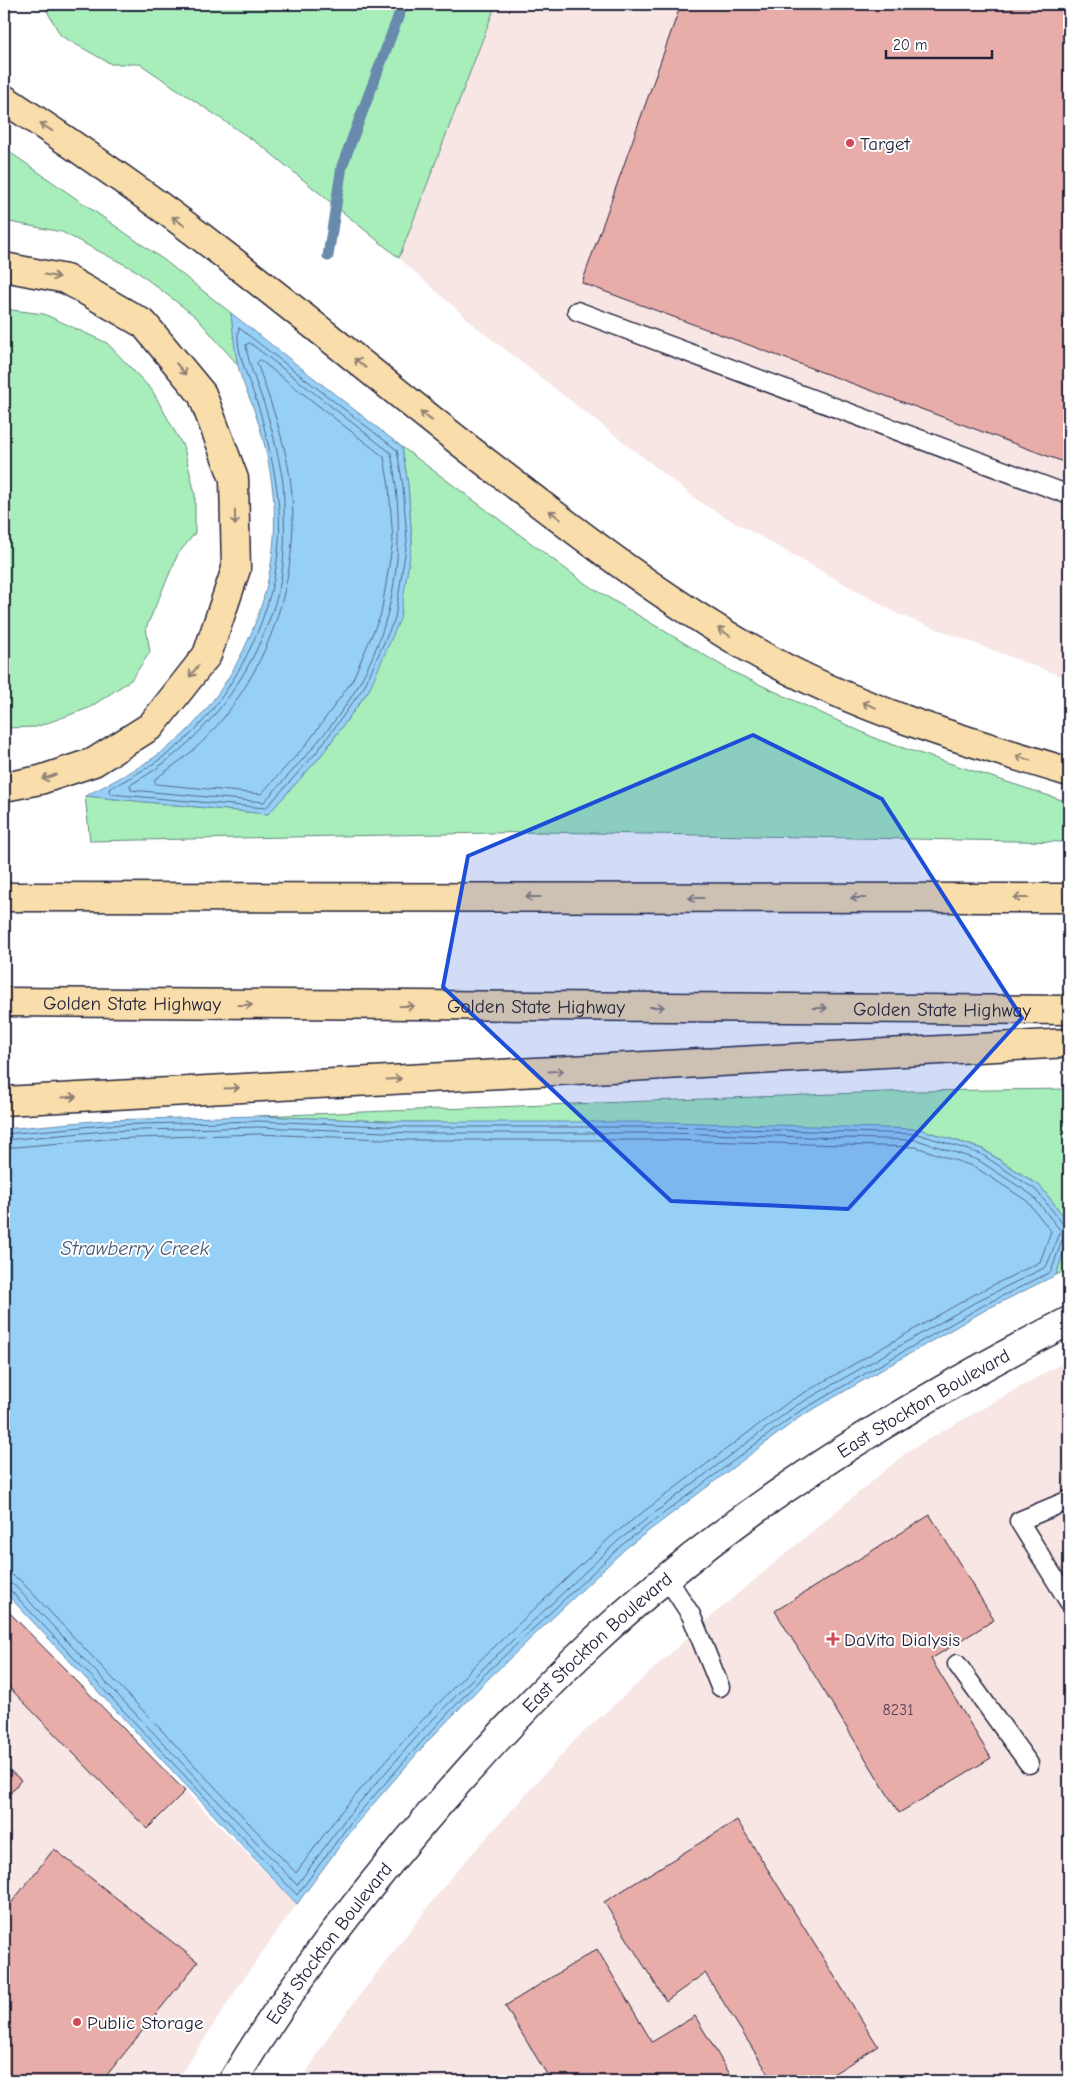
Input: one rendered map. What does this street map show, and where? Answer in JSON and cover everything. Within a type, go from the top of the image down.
[{"type":"highway","points":[[4,99],[98,161],[218,249],[398,394],[594,545],[755,652],[838,692],[945,734],[1069,772]]},
{"type":"highway","points":[[4,267],[66,279],[144,324],[202,394],[234,479],[236,569],[206,655],[151,726],[94,762],[40,780],[4,787]]},
{"type":"highway","points":[[4,897],[1069,898]]},
{"type":"highway","name":"Golden State Highway","points":[[4,1002],[1069,1010]]},
{"type":"highway","points":[[4,1101],[1069,1043]]},
{"type":"street","name":"East Stockton Boulevard","points":[[232,2081],[308,1965],[456,1782],[523,1710],[581,1654],[667,1578],[731,1528],[824,1464],[910,1409],[1002,1355],[1069,1321]]},
{"type":"lane","points":[[577,312],[1069,495]]},
{"type":"lane","points":[[1069,1500],[1018,1521],[1069,1602]]},
{"type":"lane","points":[[667,1578],[691,1615],[720,1687]]},
{"type":"lane","points":[[957,1664],[1029,1764]]},
{"type":"highlighted area","points":[[753,735],[882,799],[1022,1018],[848,1209],[671,1201],[443,987],[468,856]]},
{"type":"shaded area","points":[[496,4],[1069,4],[1069,679],[900,615],[704,505],[480,330],[399,258]]},
{"type":"shaded area","points":[[1069,1359],[1069,2081],[301,2081],[332,2031],[452,1876],[575,1740],[715,1613],[908,1451]]},
{"type":"shaded area","points":[[4,1608],[297,1904],[242,1981],[177,2081],[4,2081]]},
{"type":"green space","points":[[43,4],[496,4],[399,258],[263,147],[140,64],[111,64],[61,36]]},
{"type":"green space","points":[[4,148],[164,260],[231,313],[238,365],[196,317],[135,270],[62,232],[4,221]]},
{"type":"green space","points":[[4,309],[44,314],[107,343],[152,390],[184,448],[195,494],[195,533],[178,554],[146,628],[150,652],[131,680],[89,708],[36,727],[4,728]]},
{"type":"green space","points":[[402,447],[586,584],[731,671],[879,740],[1068,802],[1067,842],[542,832],[90,841],[85,796],[268,814],[320,757],[369,690],[412,542],[408,485]]},
{"type":"green space","points":[[1069,1089],[1069,1223],[1040,1186],[983,1149],[919,1129],[410,1122],[258,1116],[912,1091]]},
{"type":"green space","points":[[1069,1235],[1069,1269],[1056,1275]]},
{"type":"water","points":[[231,313],[402,447],[408,485],[412,542],[400,619],[369,690],[320,757],[268,814],[85,796],[155,757],[192,726],[232,672],[260,611],[273,545],[274,512],[271,478],[259,423],[238,366]]},
{"type":"water","points":[[258,1116],[410,1122],[665,1122],[919,1129],[982,1149],[1040,1186],[1069,1223],[1069,1235],[1056,1275],[987,1309],[800,1417],[626,1548],[487,1680],[428,1741],[355,1825],[297,1904],[4,1591],[4,1129],[105,1120]]},
{"type":"building","name":"Target","points":[[681,4],[1069,4],[1069,464],[582,283]]},
{"type":"building","points":[[930,1515],[994,1620],[931,1659],[991,1758],[899,1813],[775,1611]]},
{"type":"building","points":[[4,1607],[185,1791],[147,1829],[4,1682]]},
{"type":"building","points":[[4,1766],[21,1780],[4,1801]]},
{"type":"building","points":[[737,1820],[878,2046],[822,2081],[773,2081],[705,1973],[666,2001],[604,1902]]},
{"type":"building","name":"Public Storage","points":[[54,1849],[198,1962],[102,2081],[4,2081],[4,1912]]},
{"type":"building","points":[[597,1949],[652,2042],[695,2016],[734,2081],[551,2081],[505,2006]]},
{"type":"waterway","name":"Strawberry Creek","points":[[328,256],[342,166],[403,4]]},
{"type":"place","name":"Target","points":[[850,143]]},
{"type":"place","name":"DaVita Dialysis","points":[[833,1639]]},
{"type":"place","name":"Public Storage","points":[[77,2022]]}]
